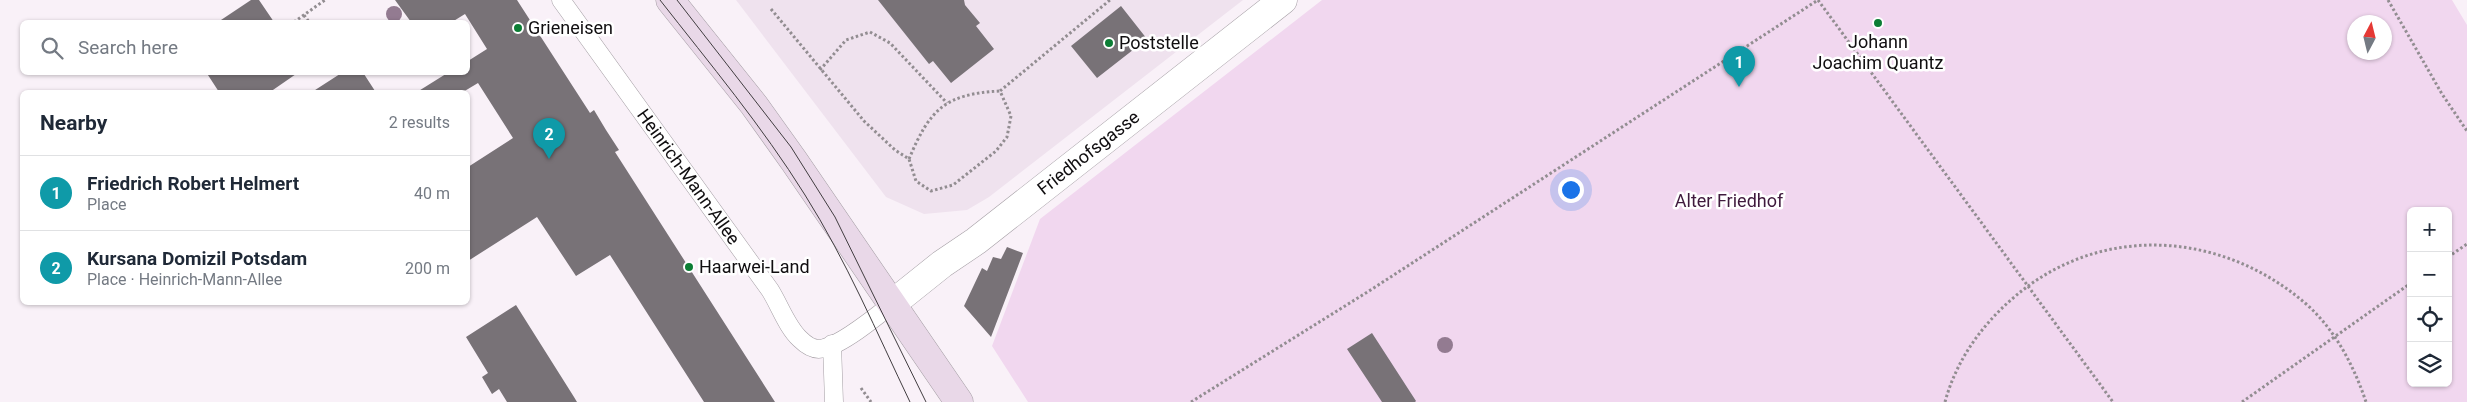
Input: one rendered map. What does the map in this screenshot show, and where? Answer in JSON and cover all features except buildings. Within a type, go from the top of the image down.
[{"type":"main road","points":[[670,0],[754,106],[959,402]]},
{"type":"street","name":"Friedhofsgasse","points":[[892,304],[942,264],[976,241],[1283,0]]},
{"type":"lane","name":"Heinrich-Mann-Allee","points":[[561,0],[770,290],[790,327],[800,339],[813,348],[824,348],[861,327],[892,304]]},
{"type":"lane","points":[[832,344],[834,402]]},
{"type":"path","points":[[297,20],[325,0]]},
{"type":"path","points":[[909,160],[928,119],[947,103],[980,92],[1000,91],[1110,0]]},
{"type":"path","points":[[1191,402],[1369,291],[1818,0],[2113,402]]},
{"type":"path","points":[[2388,0],[2442,94],[2467,131]]},
{"type":"path","points":[[771,9],[864,121],[909,160],[916,181],[931,191],[953,185],[996,151],[1007,137],[1011,116],[1000,91]]},
{"type":"path","points":[[304,15],[308,20]]},
{"type":"path","points":[[820,70],[846,40],[870,32],[890,43],[947,103]]},
{"type":"path","points":[[1945,402],[1949,387],[1968,348],[1995,314],[2027,285],[2065,264],[2106,250],[2148,244],[2192,247],[2234,259],[2272,278],[2307,304],[2335,337],[2356,374],[2366,402]]},
{"type":"path","points":[[2452,254],[2467,244]]},
{"type":"path","points":[[2242,402],[2407,286]]},
{"type":"path","points":[[862,402],[865,394],[871,402]]},
{"type":"shaded area","points":[[736,0],[1243,0],[989,197],[967,210],[924,214],[886,197]]},
{"type":"green space","name":"Alter Friedhof","points":[[1322,0],[2452,0],[2467,25],[2467,402],[1028,402],[992,346],[1040,219]]},
{"type":"tram line","points":[[660,0],[753,120],[805,195],[848,271],[910,402]]},
{"type":"tram line","points":[[677,0],[791,147],[835,217],[926,402]]},
{"type":"place","name":"Johann Joachim Quantz","points":[[1878,23]]},
{"type":"place","name":"Grieneisen","points":[[518,28]]},
{"type":"place","name":"Poststelle","points":[[1109,43]]},
{"type":"place","name":"Friedrich Robert Helmert","points":[[1739,87]]},
{"type":"place","name":"Kursana Domizil Potsdam","points":[[549,159]]},
{"type":"place","name":"Haarwei-Land","points":[[689,267]]}]
